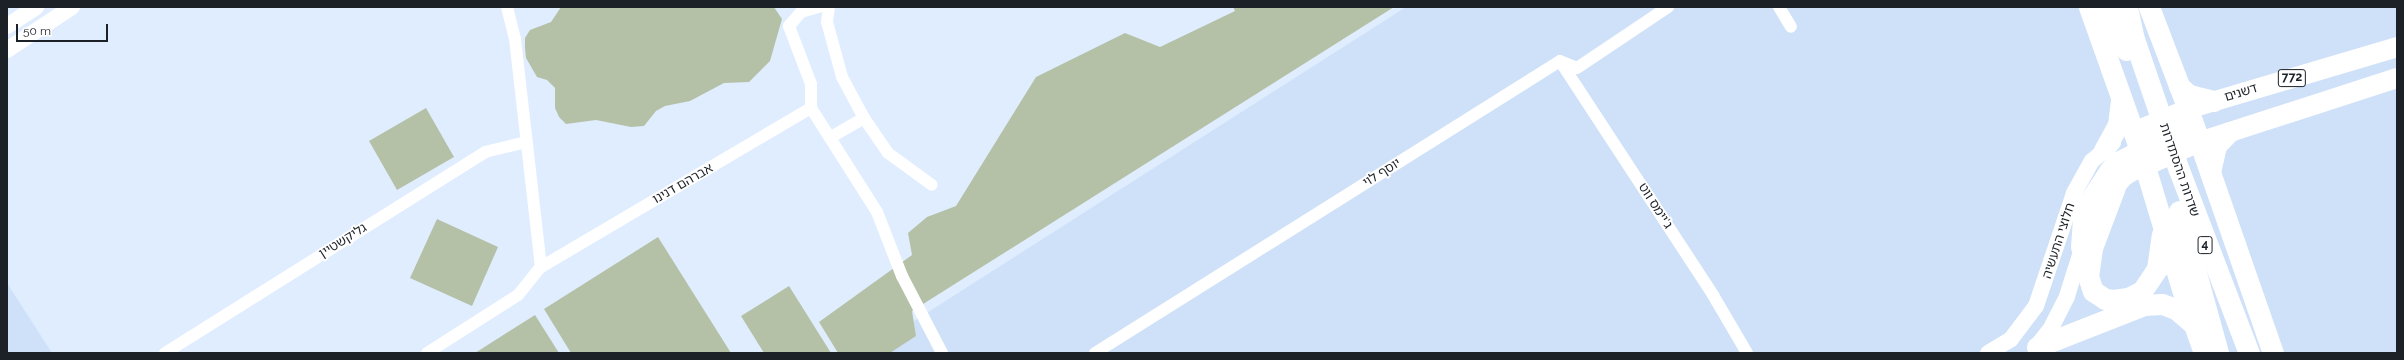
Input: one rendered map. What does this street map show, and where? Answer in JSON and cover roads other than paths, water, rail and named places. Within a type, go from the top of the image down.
[{"type":"highway","points":[[2089,7],[2121,94],[2162,224],[2202,326],[2204,353]]},
{"type":"highway","name":"שדרות ההסתדרות","points":[[2107,7],[2122,37],[2166,167],[2202,326],[2218,353]]},
{"type":"highway","name":"שדרות ההסתדרות","points":[[2127,7],[2133,36],[2205,245],[2249,353]]},
{"type":"highway","points":[[2149,7],[2188,109],[2272,353]]},
{"type":"highway","points":[[2179,86],[2189,95],[2213,101]]},
{"type":"highway","points":[[2104,150],[2118,125],[2121,94]]},
{"type":"highway","points":[[2081,247],[2083,220],[2093,194],[2110,170],[2120,161],[2139,149],[2180,130],[2188,117],[2188,109]]},
{"type":"highway","points":[[2210,173],[2216,145],[2228,132]]},
{"type":"highway","points":[[2115,187],[2097,232],[2088,269],[2090,284],[2098,296],[2113,300],[2128,298],[2147,286],[2159,262],[2162,224]]},
{"type":"highway","points":[[2033,350],[2144,305],[2162,304],[2176,309],[2202,326]]},
{"type":"main road","name":"דשנים","points":[[2188,109],[2397,46]]},
{"type":"main road","name":"772","points":[[2139,149],[2199,142],[2397,78]]},
{"type":"street","points":[[7,26],[36,7]]},
{"type":"street","points":[[7,50],[72,7]]},
{"type":"street","points":[[507,7],[515,39],[541,267]]},
{"type":"street","points":[[819,7],[801,12],[789,26],[811,84],[811,108],[831,137],[877,212],[902,276],[942,353]]},
{"type":"street","points":[[829,7],[827,22],[842,77],[864,118],[888,153],[932,185]]},
{"type":"street","points":[[1560,61],[1577,68],[1668,7]]},
{"type":"street","points":[[1779,7],[1791,28]]},
{"type":"street","name":"יוסף לוי","points":[[1095,353],[1560,61]]},
{"type":"street","name":"ג'יימס ווט","points":[[1560,61],[1713,294],[1747,353]]},
{"type":"street","name":"אברהם דנינו","points":[[427,353],[518,294],[541,267],[811,108]]},
{"type":"street","points":[[831,137],[864,118]]},
{"type":"street","name":"גליקשטיין","points":[[165,353],[485,152],[526,142]]},
{"type":"street","name":"חלוצי התעשיה","points":[[1988,353],[2011,339],[2036,306],[2074,193],[2087,168],[2104,150],[2139,149],[2130,174],[2115,187],[2095,218],[2081,247],[2067,296],[2050,330],[2033,350]]}]
